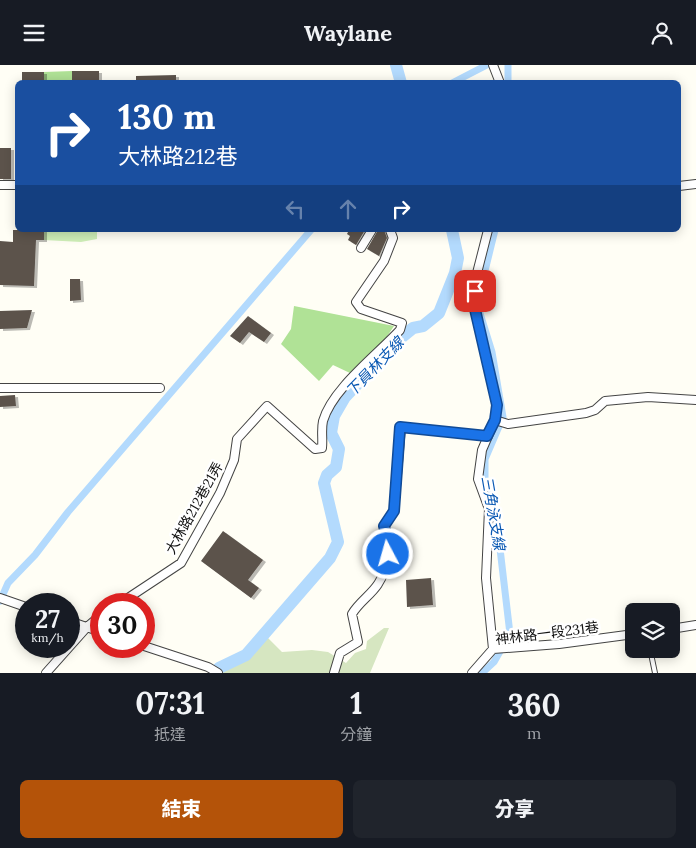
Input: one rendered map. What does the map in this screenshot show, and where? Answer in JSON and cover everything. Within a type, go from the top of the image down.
[{"type":"street","points":[[493,65],[493,69],[499,75],[500,80]]},
{"type":"street","points":[[681,186],[696,184]]},
{"type":"street","points":[[0,185],[15,185]]},
{"type":"street","points":[[361,248],[371,232]]},
{"type":"street","name":"大林路212巷21弄","points":[[136,593],[181,563],[220,493],[234,460],[237,439],[267,406],[315,449],[322,448],[324,420],[331,403],[346,384],[400,330],[402,323],[361,309],[356,302],[384,261],[393,238],[391,232]]},
{"type":"street","points":[[487,232],[476,277],[474,305],[497,405],[495,420],[482,450],[478,479],[489,509],[486,578],[494,649]]},
{"type":"street","points":[[0,388],[160,388]]},
{"type":"street","points":[[495,420],[508,423],[586,413],[595,410],[605,401],[648,397],[696,400]]},
{"type":"street","points":[[334,673],[340,653],[358,642],[352,614],[379,583],[388,554],[388,541],[384,526],[394,511],[400,427],[487,436]]},
{"type":"street","points":[[0,598],[15,603]]},
{"type":"street","points":[[46,673],[90,624]]},
{"type":"street","points":[[80,625],[90,628]]},
{"type":"street","points":[[680,628],[696,625]]},
{"type":"street","name":"神林路一段231巷","points":[[472,673],[494,649],[559,644],[625,635]]},
{"type":"street","points":[[155,650],[218,673]]},
{"type":"lane","points":[[652,658],[655,673]]},
{"type":"green space","points":[[72,71],[72,80],[44,80],[44,72]]},
{"type":"green space","points":[[44,232],[97,232],[97,239],[81,242],[44,240]]},
{"type":"green space","points":[[294,306],[394,326],[384,341],[350,373],[333,365],[319,381],[281,344],[291,329]]},
{"type":"green space","points":[[384,628],[389,628],[370,673],[221,673],[247,657],[268,638],[282,652],[312,650],[328,652],[346,663],[355,653],[366,649],[367,641]]},
{"type":"building","points":[[72,71],[99,71],[99,80],[72,80]]},
{"type":"building","points":[[22,72],[44,72],[44,80],[22,80]]},
{"type":"building","points":[[176,75],[176,80],[136,80],[136,76]]},
{"type":"building","points":[[0,148],[11,148],[11,179],[0,179]]},
{"type":"building","points":[[13,230],[15,232],[44,232],[44,240],[36,240],[34,286],[0,285],[0,241],[13,242]]},
{"type":"building","points":[[348,232],[364,232],[356,245],[348,240],[350,236],[347,234]]},
{"type":"building","points":[[377,232],[385,232],[387,238],[379,256],[367,249]]},
{"type":"building","points":[[70,279],[80,279],[81,300],[70,301]]},
{"type":"building","points":[[32,310],[27,328],[0,329],[0,311]]},
{"type":"building","points":[[248,316],[271,333],[264,342],[249,332],[240,343],[230,336]]},
{"type":"building","points":[[15,395],[16,406],[0,407],[0,396]]},
{"type":"building","points":[[223,531],[263,560],[248,580],[259,588],[251,598],[201,561]]},
{"type":"building","points":[[431,578],[433,605],[407,607],[406,580]]},
{"type":"waterway","name":"下員林支線","points":[[396,65],[400,80]]},
{"type":"waterway","points":[[458,80],[487,65]]},
{"type":"waterway","name":"三角泳支線","points":[[508,65],[508,80]]},
{"type":"waterway","points":[[0,601],[8,583],[35,555],[68,512],[309,232]]},
{"type":"waterway","name":"下員林支線","points":[[215,673],[219,668],[246,655],[330,558],[338,542],[324,483],[327,475],[336,467],[339,449],[331,433],[334,416],[345,397],[402,337],[413,328],[423,326],[439,313],[455,273],[458,258],[452,232]]},
{"type":"waterway","name":"三角泳支線","points":[[482,673],[494,662],[510,634],[497,523],[485,482],[485,459],[503,417],[492,352],[479,310],[482,283],[495,232]]},
{"type":"route","points":[[388,554],[388,541],[384,526],[394,511],[400,427],[487,436],[495,420],[497,405],[474,305],[475,291]]}]
